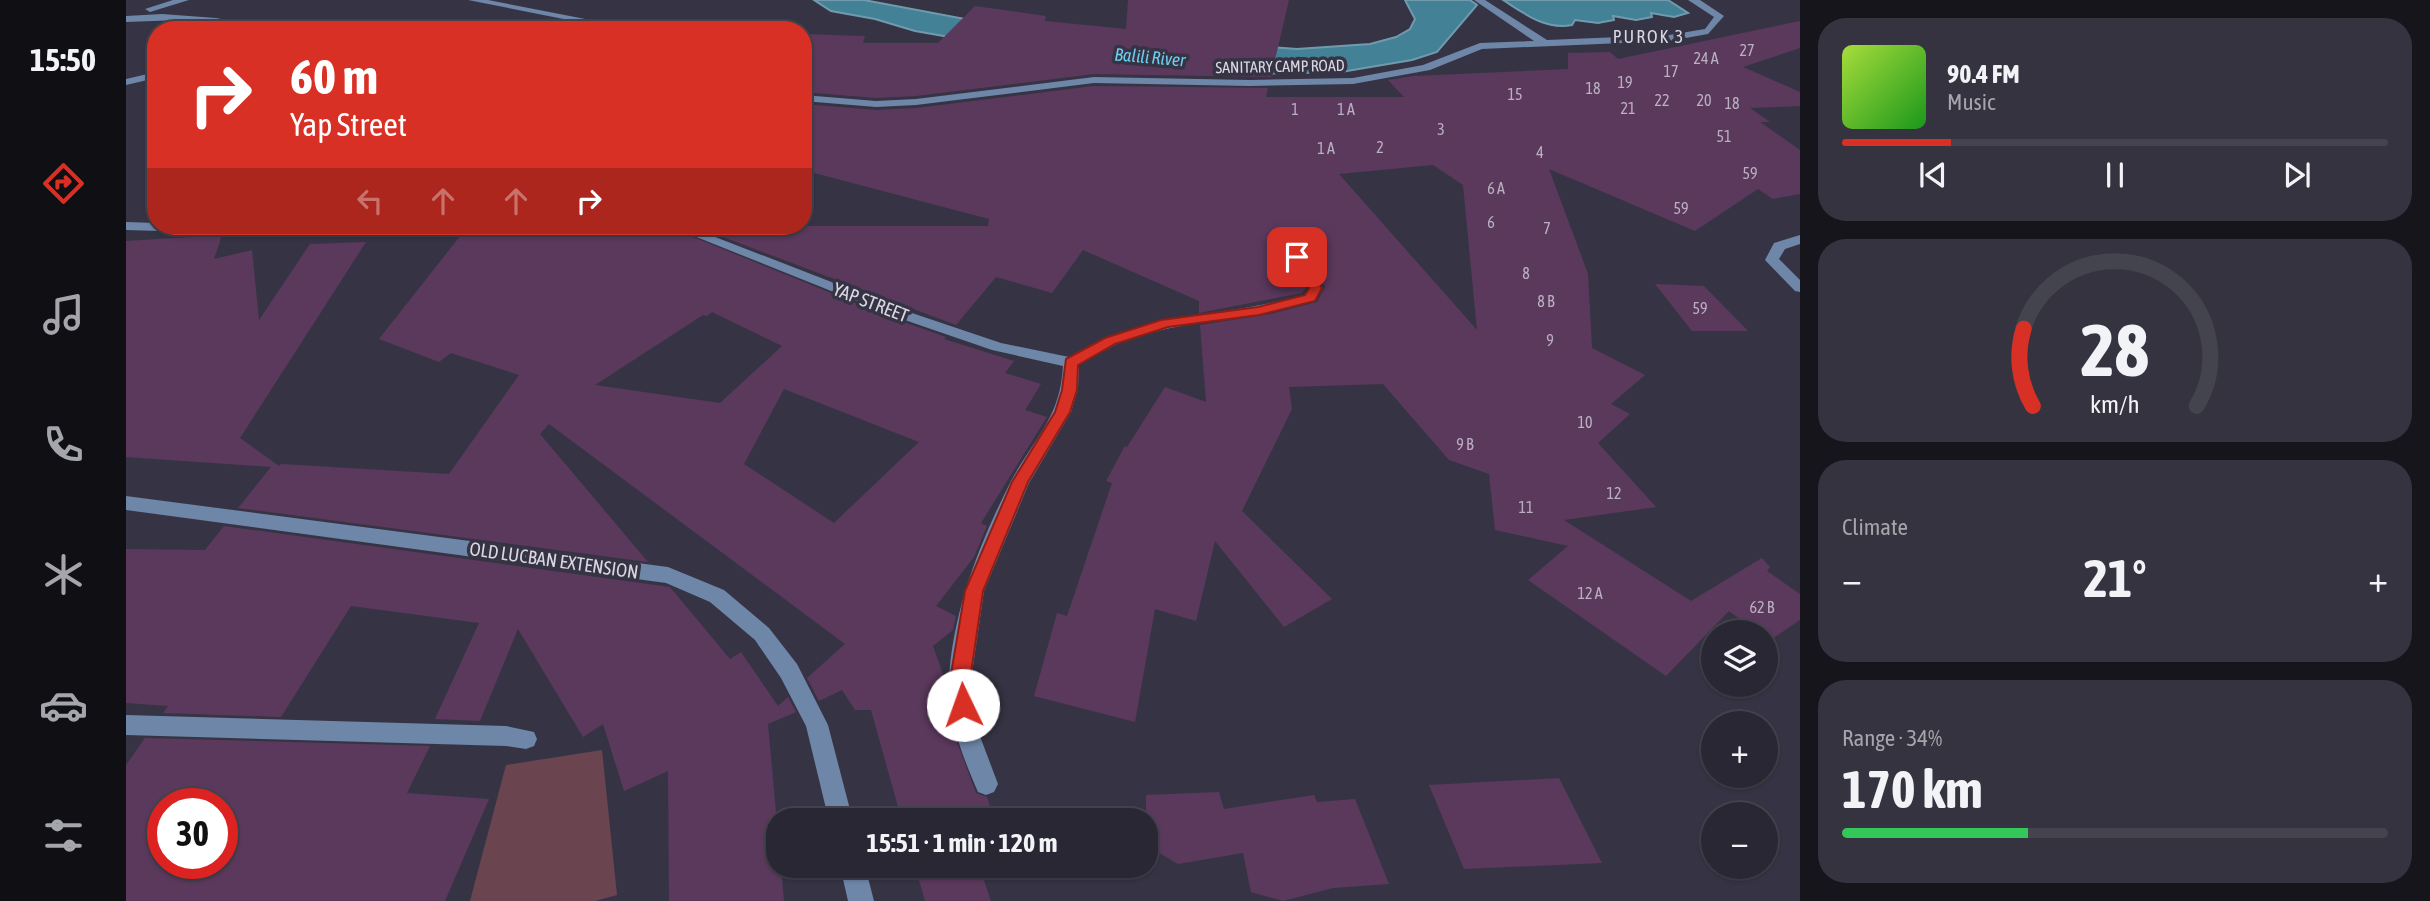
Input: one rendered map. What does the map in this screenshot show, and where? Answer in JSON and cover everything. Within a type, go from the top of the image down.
[{"type":"street","points":[[126,17],[184,0]]},
{"type":"street","points":[[473,0],[588,21]]},
{"type":"street","points":[[1479,0],[1544,43]]},
{"type":"street","name":"SANITARY CAMP ROAD","points":[[812,99],[876,104],[916,102],[1094,80],[1250,83],[1353,81],[1426,68],[1480,46],[1669,38],[1708,31],[1719,16],[1693,0]]},
{"type":"street","points":[[126,17],[162,15],[198,21]]},
{"type":"street","points":[[126,82],[147,77]]},
{"type":"street","points":[[126,226],[147,227]]},
{"type":"street","name":"YAP STREET","points":[[699,235],[901,314],[998,347],[1071,363]]},
{"type":"street","points":[[1800,239],[1779,246],[1772,260],[1800,288]]},
{"type":"street","points":[[986,784],[967,731],[960,680],[974,591],[1020,482],[1063,412],[1070,390],[1071,363],[1110,341],[1166,323],[1259,311],[1310,298],[1316,288],[1297,257]]},
{"type":"street","name":"OLD LUCBAN EXTENSION","points":[[126,503],[668,575],[717,596],[762,634],[789,671],[817,724],[838,808]]},
{"type":"street","points":[[126,725],[506,736],[526,740]]},
{"type":"street","points":[[855,878],[861,901]]},
{"type":"shaded area","points":[[602,750],[617,895],[595,901],[470,901],[506,765]]},
{"type":"water","name":"Balili River","points":[[814,0],[864,0],[1039,33],[1127,36],[1297,49],[1370,44],[1396,37],[1410,29],[1415,19],[1405,0],[1470,0],[1477,5],[1437,52],[1412,60],[1341,72],[1248,74],[1070,58],[915,31],[875,19],[831,11]]},
{"type":"water","points":[[1503,0],[1668,0],[1688,13],[1674,17],[1651,13],[1652,17],[1636,20],[1613,16],[1614,20],[1598,23],[1575,20],[1572,25],[1562,26],[1536,20]]},
{"type":"building","points":[[1128,0],[1289,0],[1271,77],[1094,74],[916,96],[876,98],[812,93],[812,34],[865,36],[863,43],[938,43],[975,6],[1046,16],[1045,21],[1126,29]]},
{"type":"building","points":[[1800,21],[1800,48],[1743,67],[1800,92],[1800,106],[1750,108],[1770,122],[1760,122],[1800,150],[1800,194],[1773,199],[1758,189],[1695,231],[1549,169],[1588,274],[1592,348],[1645,375],[1611,404],[1630,414],[1598,443],[1656,507],[1564,520],[1691,601],[1762,558],[1770,567],[1767,571],[1800,594],[1800,620],[1778,635],[1778,620],[1741,620],[1729,611],[1720,620],[1701,620],[1701,640],[1666,676],[1528,580],[1568,546],[1495,530],[1489,474],[1449,460],[1383,384],[1289,387],[1292,409],[1242,511],[1332,599],[1284,627],[1215,541],[1196,621],[1155,609],[1135,722],[1034,696],[1057,613],[1067,616],[1112,483],[1106,481],[1125,446],[1127,447],[1165,387],[1206,402],[1200,325],[1271,314],[1317,302],[1325,287],[1304,253],[1292,251],[1288,256],[1306,288],[1302,293],[1199,313],[1199,301],[1083,250],[1052,293],[996,277],[956,325],[718,235],[812,235],[812,226],[988,226],[989,219],[812,172],[812,105],[876,110],[916,108],[1094,86],[1268,88],[1266,97],[1404,97],[1388,80],[1414,76],[1568,69],[1568,53],[1610,52],[1618,59]],"holes":[[[1433,165],[1463,185],[1477,330],[1339,174]]]},
{"type":"building","points":[[222,235],[214,259],[252,250],[259,320],[310,244],[366,242],[240,438],[279,466],[449,474],[519,375],[451,353],[439,362],[379,339],[461,235],[688,235],[946,337],[944,339],[1014,361],[1005,373],[1041,384],[1025,410],[1047,417],[981,523],[987,526],[974,557],[936,606],[956,616],[953,630],[933,646],[946,683],[948,708],[955,737],[976,793],[987,797],[990,806],[898,808],[871,710],[855,710],[842,690],[819,701],[807,678],[845,644],[549,424],[540,434],[648,562],[238,508],[271,467],[126,457],[126,241]],"holes":[[[712,312],[782,346],[720,403],[595,385],[703,315],[707,316]],[[784,389],[919,442],[834,523],[744,464]]]},
{"type":"building","points":[[1655,284],[1704,286],[1748,331],[1692,331]]},
{"type":"building","points":[[224,526],[670,587],[730,659],[741,652],[778,706],[788,697],[796,712],[768,724],[776,808],[766,808],[766,878],[782,878],[784,901],[669,901],[668,771],[624,791],[603,724],[583,737],[518,629],[480,721],[435,719],[479,623],[351,606],[281,717],[163,713],[168,706],[126,703],[126,549],[205,550]]},
{"type":"building","points":[[145,738],[430,746],[407,793],[489,799],[445,901],[126,901],[126,765]]},
{"type":"building","points":[[1559,778],[1602,863],[1464,869],[1429,785]]},
{"type":"building","points":[[1219,792],[1224,809],[1314,795],[1317,802],[1355,799],[1389,884],[1333,888],[1283,901],[1251,892],[1243,853],[1178,864],[1158,852],[1158,808],[1146,808],[1146,795]]},
{"type":"building","points":[[918,878],[983,878],[991,901],[925,901]]},
{"type":"district","name":"PUROK 3","points":[[1649,36]]},
{"type":"route","points":[[963,705],[960,680],[974,591],[1020,482],[1063,412],[1070,390],[1071,363],[1110,341],[1166,323],[1259,311],[1310,298],[1316,288],[1297,257]]}]
